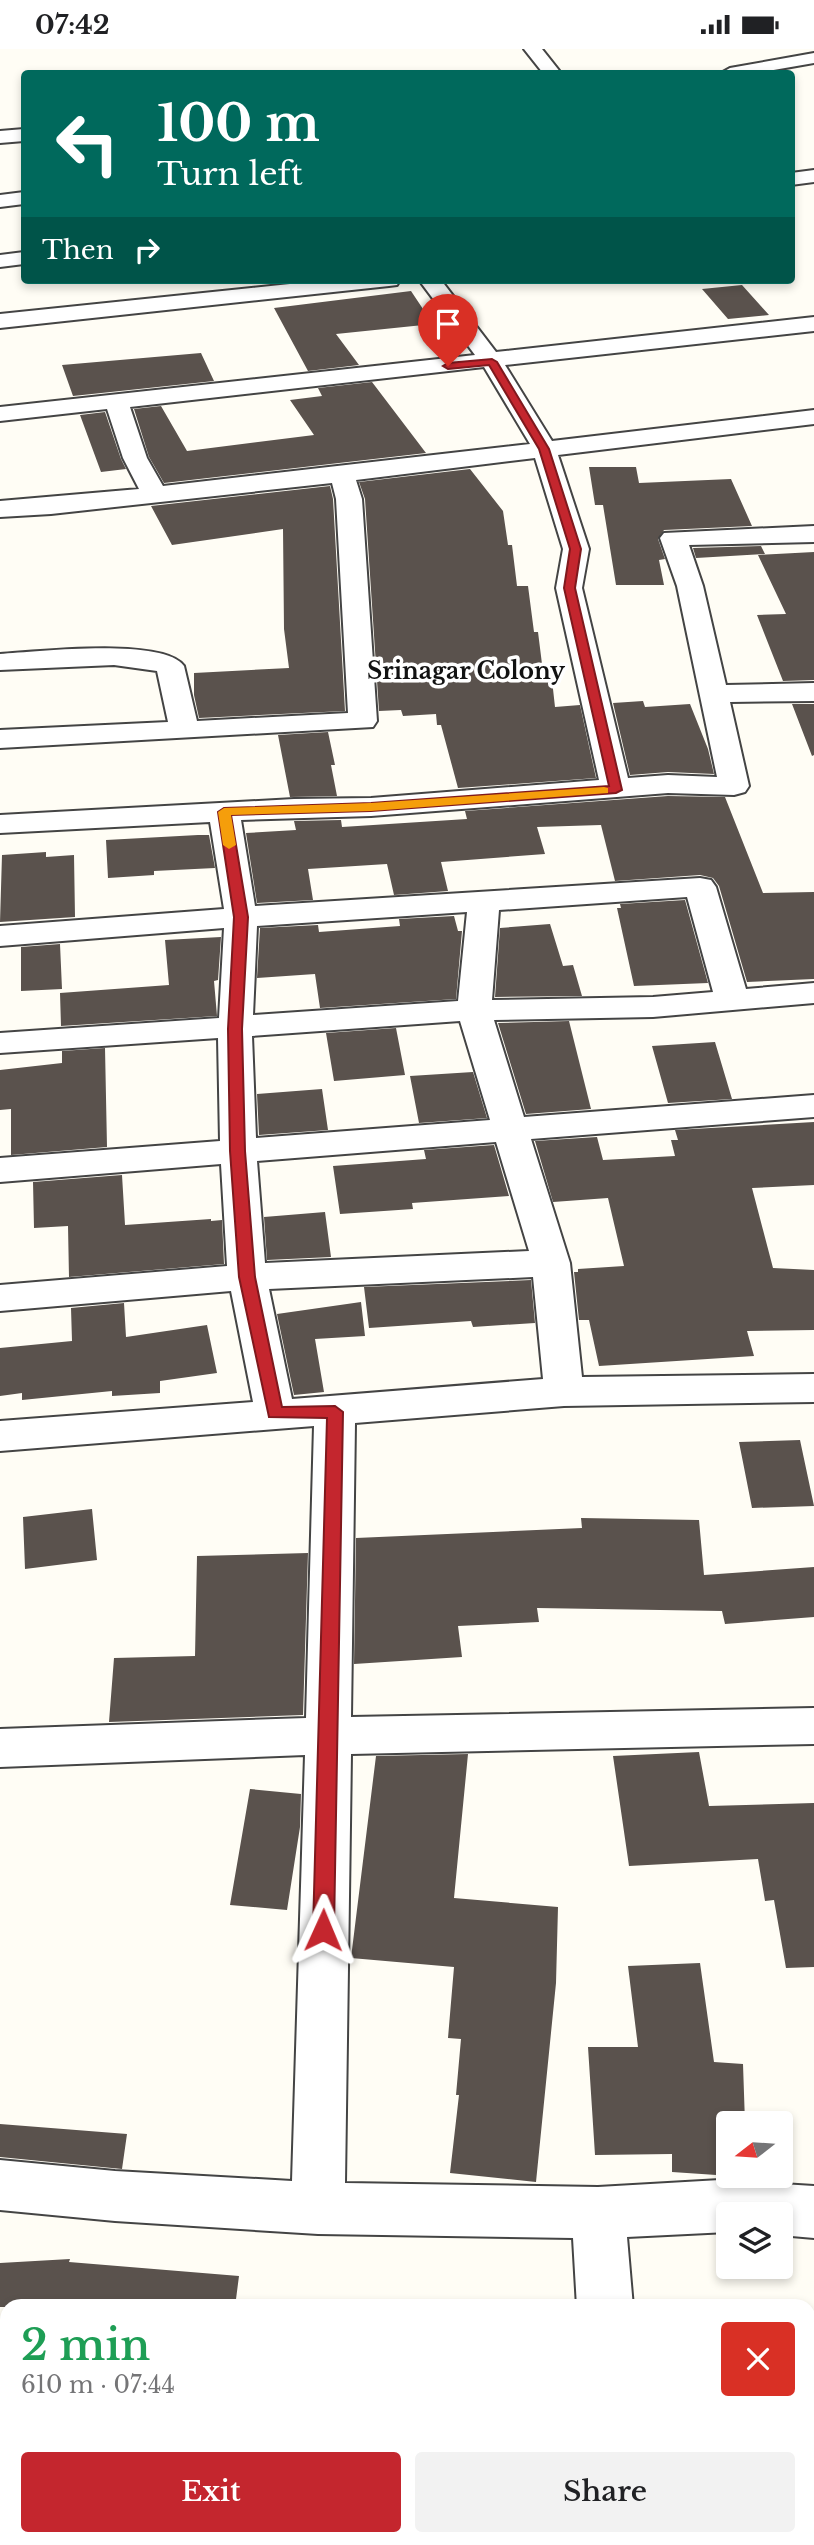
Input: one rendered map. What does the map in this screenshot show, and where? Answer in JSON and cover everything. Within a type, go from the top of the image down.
[{"type":"street","points":[[533,49],[550,70]]},
{"type":"street","points":[[747,70],[814,58]]},
{"type":"street","points":[[0,137],[21,135]]},
{"type":"street","points":[[795,179],[814,177]]},
{"type":"street","points":[[0,201],[21,198]]},
{"type":"street","points":[[0,261],[21,258]]},
{"type":"street","points":[[0,321],[351,284]]},
{"type":"street","points":[[433,284],[492,362],[544,449],[576,549],[569,588],[616,790]]},
{"type":"street","points":[[0,414],[492,362],[814,324]]},
{"type":"street","points":[[116,401],[135,458],[155,495]]},
{"type":"street","points":[[0,509],[342,474],[814,417]]},
{"type":"street","points":[[0,739],[363,721],[349,499],[342,474]]},
{"type":"street","points":[[0,824],[371,807],[668,784],[734,786],[690,586],[673,538],[814,534]]},
{"type":"street","points":[[0,662],[124,658],[160,660],[170,666],[184,729]]},
{"type":"street","points":[[715,694],[814,692]]},
{"type":"street","points":[[224,812],[241,917],[235,1029],[238,1151],[247,1277],[275,1413]]},
{"type":"street","points":[[0,936],[241,917],[700,887],[732,998]]},
{"type":"street","points":[[484,902],[474,1010],[551,1263],[564,1392]]},
{"type":"street","points":[[0,1043],[235,1029],[474,1010],[653,1007],[732,998],[814,993]]},
{"type":"street","points":[[0,1170],[814,1106]]},
{"type":"street","points":[[0,1298],[247,1277],[551,1263]]},
{"type":"street","points":[[0,1436],[275,1413],[335,1412],[564,1392],[814,1388]]},
{"type":"street","points":[[318,2208],[335,1412]]},
{"type":"street","points":[[0,1748],[327,1736],[814,1726]]},
{"type":"street","points":[[0,2185],[115,2196],[318,2208],[598,2213],[720,2206],[814,2212]]},
{"type":"street","points":[[598,2213],[604,2299]]},
{"type":"building","points":[[742,285],[769,315],[728,319],[702,289]]},
{"type":"building","points":[[411,291],[433,324],[336,334],[359,365],[308,371],[274,308]]},
{"type":"building","points":[[201,353],[214,381],[73,396],[62,365]]},
{"type":"building","points":[[372,382],[426,453],[164,483],[149,457],[134,409],[161,406],[187,451],[314,435],[290,400],[322,396],[318,388]]},
{"type":"building","points":[[105,412],[126,469],[101,472],[80,415]]},
{"type":"building","points":[[589,467],[636,467],[639,483],[731,479],[752,526],[664,530],[658,539],[665,559],[659,560],[664,585],[616,585],[603,505],[595,505]]},
{"type":"building","points":[[470,469],[503,511],[508,545],[512,545],[517,586],[528,586],[534,632],[538,632],[543,672],[551,671],[555,707],[580,705],[596,778],[458,788],[441,725],[437,725],[436,714],[403,716],[401,710],[379,711],[365,499],[359,482]]},
{"type":"building","points":[[330,486],[333,499],[345,711],[199,718],[194,695],[194,673],[289,668],[284,629],[283,529],[172,545],[151,506]]},
{"type":"building","points":[[761,546],[765,554],[696,558],[693,548]]},
{"type":"building","points":[[814,552],[814,680],[783,681],[757,615],[786,614],[758,555]]},
{"type":"building","points":[[643,701],[645,707],[690,704],[708,749],[714,774],[668,772],[630,775],[613,703]]},
{"type":"building","points":[[792,704],[814,704],[812,756]]},
{"type":"building","points":[[328,732],[335,765],[331,765],[337,796],[290,797],[278,735]]},
{"type":"building","points":[[668,796],[725,797],[763,893],[814,892],[814,979],[747,982],[719,886],[713,878],[700,875],[615,881],[601,825],[537,827],[545,854],[441,862],[448,891],[394,895],[387,864],[308,869],[313,900],[257,903],[246,833],[296,830],[294,821],[341,820],[342,827],[467,819],[465,811]]},
{"type":"building","points":[[209,835],[215,868],[154,871],[154,875],[108,878],[106,840]]},
{"type":"building","points":[[46,852],[46,857],[74,855],[75,917],[0,922],[2,855]]},
{"type":"building","points":[[685,900],[708,983],[634,986],[617,908],[621,908],[620,904]]},
{"type":"building","points":[[454,916],[458,931],[462,931],[456,999],[320,1008],[315,974],[257,978],[260,928],[318,925],[319,932],[400,926],[399,919]]},
{"type":"building","points":[[550,924],[563,966],[573,965],[582,996],[495,997],[500,928]]},
{"type":"building","points":[[221,937],[218,980],[214,981],[217,1016],[61,1026],[60,993],[169,985],[165,940]]},
{"type":"building","points":[[60,944],[62,989],[21,991],[21,947]]},
{"type":"building","points":[[569,1021],[591,1109],[526,1114],[498,1023]]},
{"type":"building","points":[[396,1028],[405,1075],[334,1081],[326,1033]]},
{"type":"building","points":[[715,1042],[732,1099],[668,1103],[652,1046]]},
{"type":"building","points":[[105,1048],[107,1147],[11,1155],[11,1109],[0,1110],[0,1070],[62,1063],[62,1051]]},
{"type":"building","points":[[473,1072],[487,1118],[419,1123],[410,1076]]},
{"type":"building","points":[[322,1089],[328,1130],[259,1135],[257,1094]]},
{"type":"building","points":[[814,1122],[814,1185],[752,1188],[773,1268],[814,1270],[814,1330],[747,1331],[754,1356],[599,1366],[589,1320],[579,1320],[574,1272],[578,1272],[578,1269],[624,1266],[608,1198],[553,1202],[535,1141],[597,1137],[603,1160],[675,1156],[671,1140],[678,1140],[675,1130]]},
{"type":"building","points":[[494,1145],[509,1196],[412,1203],[413,1209],[340,1214],[333,1166],[426,1159],[424,1150]]},
{"type":"building","points":[[122,1175],[125,1225],[222,1220],[224,1264],[69,1277],[68,1226],[34,1228],[33,1182]]},
{"type":"building","points":[[325,1212],[331,1257],[267,1260],[264,1217]]},
{"type":"building","points":[[531,1280],[535,1323],[473,1327],[471,1321],[369,1328],[364,1287]]},
{"type":"building","points":[[361,1302],[365,1336],[315,1339],[324,1392],[294,1395],[277,1314]]},
{"type":"building","points":[[124,1303],[126,1337],[207,1325],[217,1373],[160,1381],[160,1393],[112,1396],[112,1391],[22,1400],[22,1393],[0,1396],[0,1348],[72,1341],[71,1308]]},
{"type":"building","points":[[800,1440],[814,1506],[752,1508],[739,1442]]},
{"type":"building","points":[[92,1509],[97,1560],[25,1569],[23,1517]]},
{"type":"building","points":[[581,1518],[699,1520],[704,1575],[814,1567],[814,1617],[725,1624],[722,1611],[537,1608],[539,1622],[458,1626],[462,1657],[354,1664],[356,1538],[582,1528]]},
{"type":"building","points":[[308,1553],[303,1715],[109,1722],[114,1658],[195,1656],[197,1556]]},
{"type":"building","points":[[699,1752],[709,1806],[814,1803],[814,1967],[786,1968],[774,1900],[765,1901],[758,1859],[629,1866],[613,1756]]},
{"type":"building","points":[[468,1754],[454,1898],[558,1907],[556,1983],[536,2182],[450,2173],[459,2095],[456,2095],[461,2039],[448,2038],[454,1967],[351,1958],[376,1756]]},
{"type":"building","points":[[250,1789],[301,1794],[300,1827],[287,1910],[230,1905]]},
{"type":"building","points":[[700,1963],[714,2062],[743,2064],[745,2111],[716,2111],[716,2175],[672,2172],[672,2154],[595,2155],[588,2047],[638,2047],[628,1966]]},
{"type":"building","points":[[0,2124],[127,2134],[122,2169],[0,2157]]},
{"type":"building","points":[[70,2259],[69,2262],[239,2276],[236,2299],[0,2299],[0,2263]]},
{"type":"slow traffic","points":[[229,845],[224,812],[371,807],[604,790]]},
{"type":"district","name":"Srinagar Colony","points":[[466,671]]},
{"type":"route","points":[[323,1930],[335,1412],[275,1413],[247,1277],[238,1151],[235,1029],[241,917],[224,812],[371,807],[616,790],[569,588],[576,549],[544,449],[492,362],[448,366]]}]
